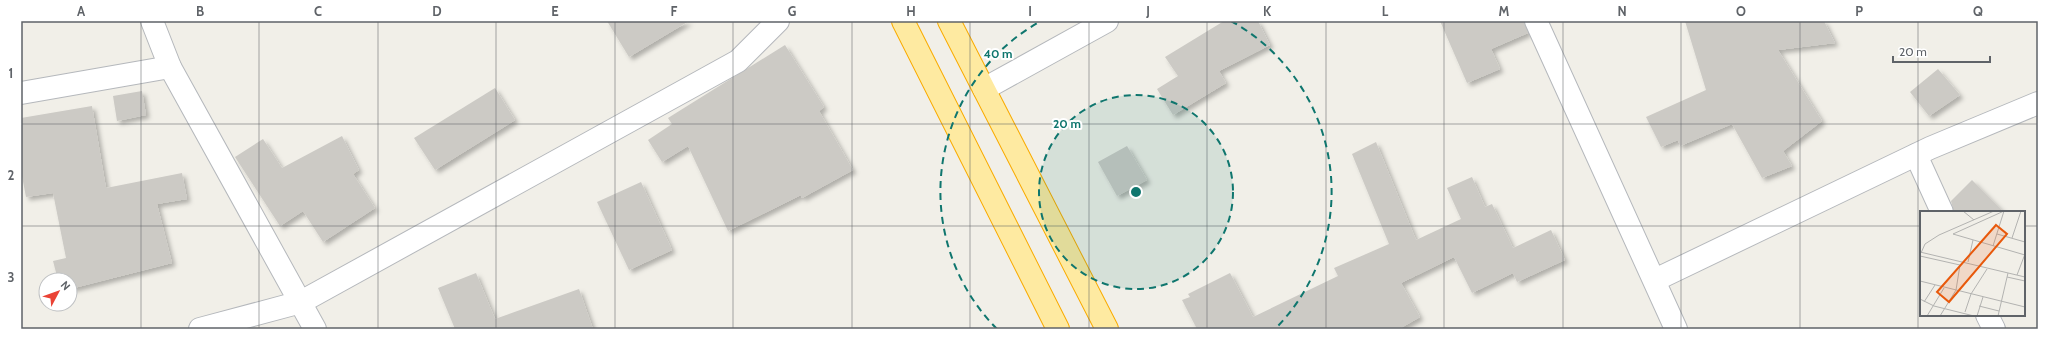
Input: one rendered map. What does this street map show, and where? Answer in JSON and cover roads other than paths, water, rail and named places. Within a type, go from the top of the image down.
[{"type":"highway","points":[[903,21],[1058,329]]},
{"type":"highway","points":[[949,21],[1107,329]]},
{"type":"street","points":[[152,21],[170,67],[315,329]]},
{"type":"street","points":[[200,329],[301,302],[738,61],[778,21]]},
{"type":"street","points":[[984,89],[1107,21]]},
{"type":"street","points":[[1536,21],[1676,329]]},
{"type":"street","points":[[21,93],[170,67]]},
{"type":"street","points":[[1654,280],[1916,155],[2038,103]]},
{"type":"street","points":[[1916,155],[1942,211]]},
{"type":"street","points":[[1988,316],[1994,329]]}]
